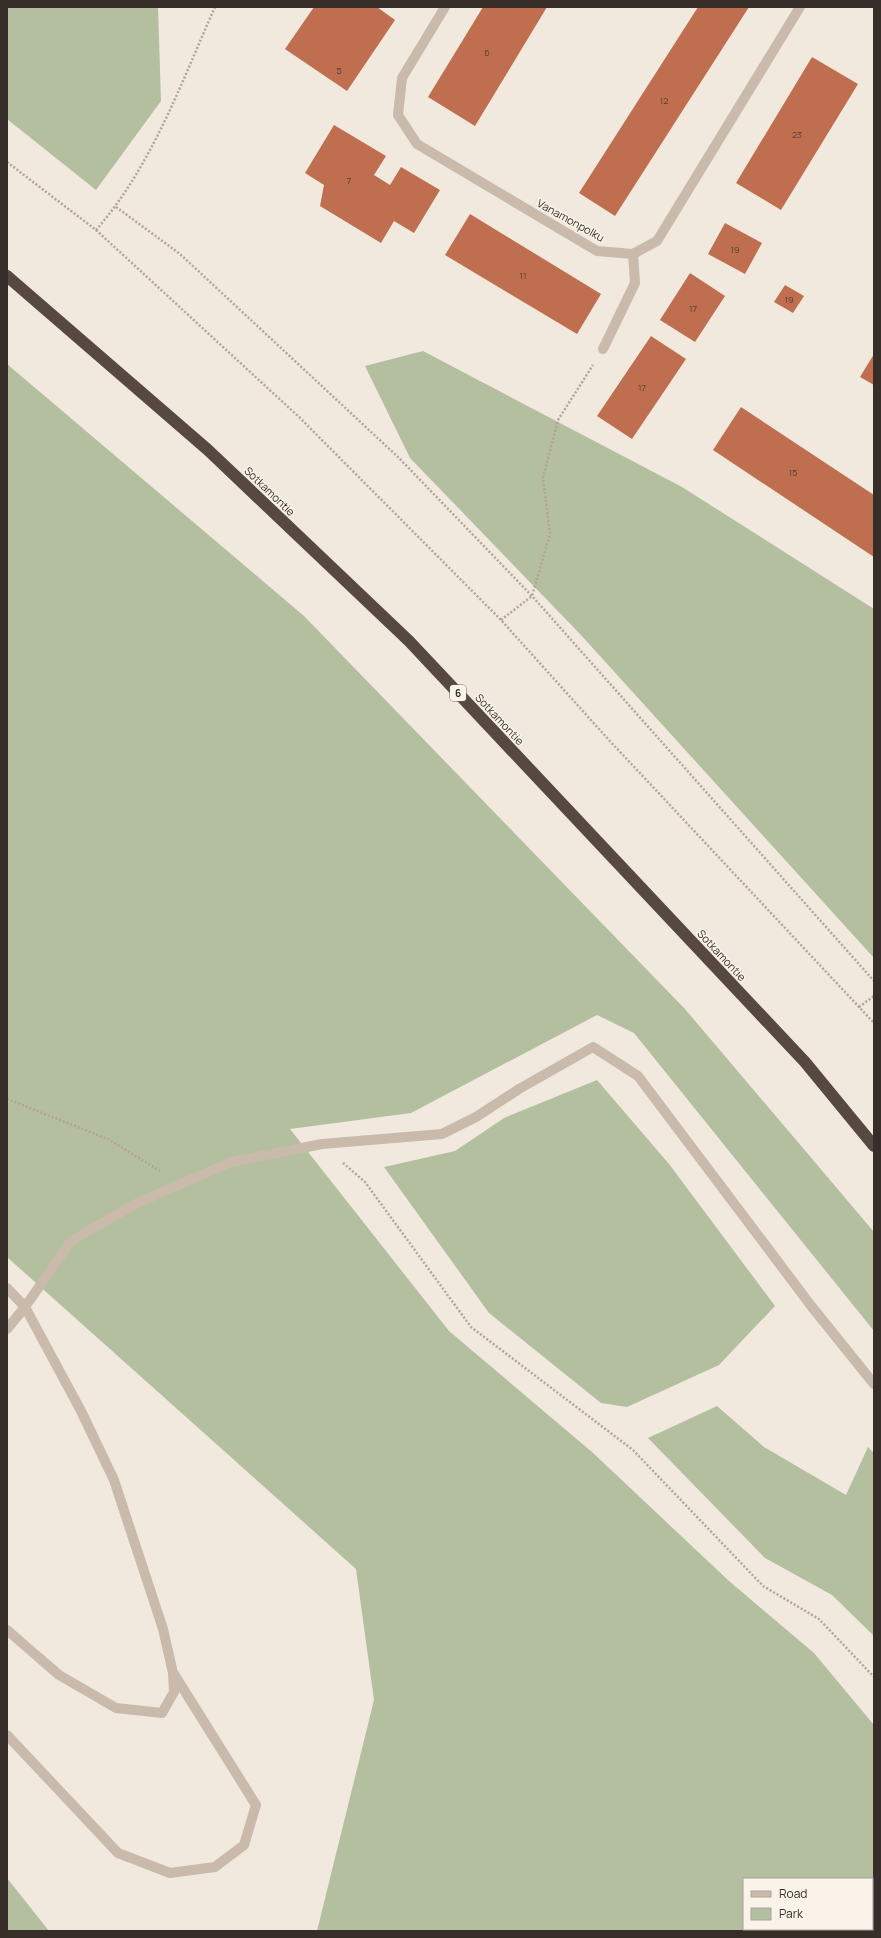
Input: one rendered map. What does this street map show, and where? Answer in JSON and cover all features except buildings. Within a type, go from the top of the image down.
[{"type":"highway","name":"Sotkamontie","points":[[7,276],[208,450],[409,641],[805,1062],[874,1146]]},
{"type":"street","name":"Vanamonpolku","points":[[445,7],[402,78],[398,115],[417,144],[597,251],[633,254]]},
{"type":"street","points":[[603,349],[635,283],[633,254],[657,241],[800,7]]},
{"type":"street","points":[[7,1330],[25,1307],[70,1241],[135,1204],[231,1162],[322,1144],[442,1134],[476,1117],[519,1089],[593,1047],[638,1076],[812,1307],[874,1384]]},
{"type":"street","points":[[7,1288],[25,1307],[81,1412],[114,1480],[163,1629],[173,1672],[174,1692],[162,1713],[116,1708],[58,1675],[7,1630]]},
{"type":"street","points":[[7,1735],[118,1853],[170,1873],[215,1867],[244,1844],[256,1805],[173,1672]]},
{"type":"path","points":[[96,230],[116,207],[147,158],[215,7]]},
{"type":"path","points":[[7,162],[96,230],[299,417],[501,620],[608,739],[874,1023]]},
{"type":"path","points":[[116,207],[180,254],[398,457],[532,596],[874,981]]},
{"type":"path","points":[[501,620],[532,596],[550,534],[543,478],[558,420],[603,349]]},
{"type":"path","points":[[859,1007],[874,996]]},
{"type":"path","points":[[7,1099],[108,1139],[152,1166],[178,1185]]},
{"type":"path","points":[[322,1144],[365,1182],[471,1327],[633,1450],[763,1586],[819,1619],[874,1677]]},
{"type":"green space","points":[[7,7],[158,7],[161,101],[96,190],[7,119]]},
{"type":"green space","points":[[423,351],[682,487],[874,609],[874,958],[580,634],[410,458],[365,366]]},
{"type":"green space","points":[[7,364],[304,616],[685,1009],[874,1232],[874,1331],[634,1033],[597,1015],[411,1113],[290,1129],[449,1331],[592,1452],[729,1581],[814,1653],[874,1725],[874,1931],[317,1931],[374,1700],[356,1569],[7,1257]]},
{"type":"green space","points":[[597,1080],[669,1164],[775,1306],[719,1365],[627,1407],[601,1403],[489,1313],[384,1167],[455,1151],[504,1118]]},
{"type":"green space","points":[[717,1406],[764,1447],[846,1495],[868,1447],[874,1453],[874,1636],[832,1595],[765,1558],[648,1438]]},
{"type":"green space","points":[[7,1878],[49,1931],[7,1931]]}]
